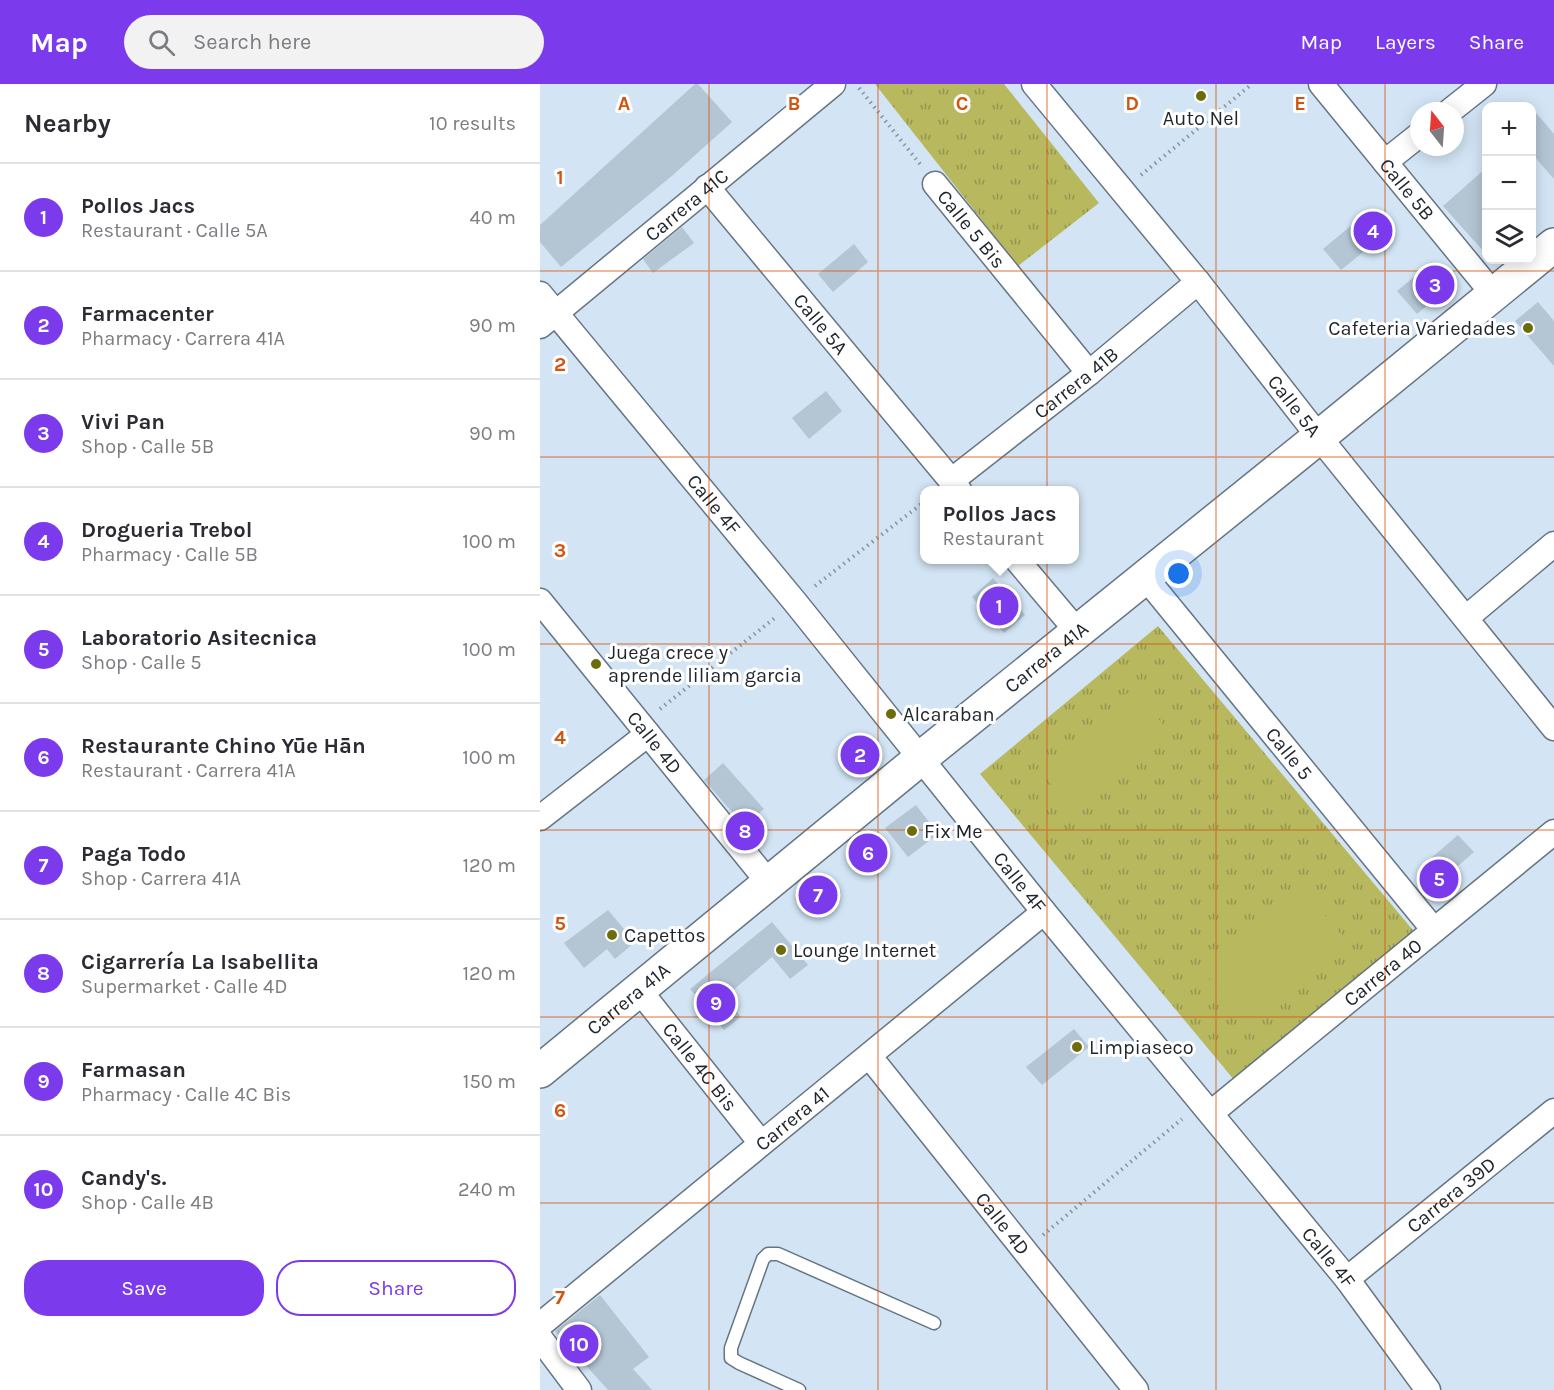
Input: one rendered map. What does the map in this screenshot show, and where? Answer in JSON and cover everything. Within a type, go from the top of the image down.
[{"type":"street","name":"Carrera 41C","points":[[548,320],[833,84]]},
{"type":"street","name":"Calle 5A","points":[[1034,84],[1198,282],[1319,437],[1554,728]]},
{"type":"street","name":"Calle 5B","points":[[1321,84],[1494,295]]},
{"type":"street","points":[[1461,102],[1484,84]]},
{"type":"street","points":[[1385,162],[1410,142]]},
{"type":"street","name":"Calle 5 Bis","points":[[935,184],[1089,373]]},
{"type":"street","name":"Calle 5A","points":[[707,187],[955,486]]},
{"type":"street","name":"Carrera 41A","points":[[540,1071],[921,758],[1554,245]]},
{"type":"street","name":"Carrera 41B","points":[[955,486],[1198,282]]},
{"type":"street","name":"Calle 4F","points":[[540,294],[548,320],[795,602],[1044,912],[1347,1279],[1427,1389]]},
{"type":"street","points":[[1466,618],[1554,544]]},
{"type":"street","points":[[1020,564],[1077,632]]},
{"type":"street","name":"Calle 5","points":[[1145,577],[1434,930]]},
{"type":"street","name":"Calle 4D","points":[[540,601],[769,883]]},
{"type":"street","points":[[540,818],[648,734]]},
{"type":"street","name":"Carrera 40","points":[[1206,1108],[1434,930],[1554,832]]},
{"type":"street","name":"Carrera 41","points":[[540,1325],[870,1057],[1044,912]]},
{"type":"street","name":"Calle 4C Bis","points":[[639,990],[762,1143]]},
{"type":"street","name":"Calle 4D","points":[[870,1057],[1136,1390]]},
{"type":"street","name":"Carrera 39D","points":[[1347,1279],[1554,1111]]},
{"type":"street","points":[[540,1338],[579,1390]]},
{"type":"lane","points":[[799,1390],[739,1364],[732,1358],[731,1348],[763,1259],[768,1254],[778,1254],[934,1323]]},
{"type":"path","name":"Calle 5 Bis","points":[[855,84],[935,184]]},
{"type":"path","points":[[1123,191],[1252,84]]},
{"type":"path","points":[[1024,1251],[1206,1108]]},
{"type":"green space","points":[[875,84],[1004,84],[1099,203],[1018,266]]},
{"type":"green space","points":[[1158,626],[1417,935],[1235,1081],[980,774]]},
{"type":"green space","points":[[1132,689],[1170,732],[1078,814],[1040,771]]},
{"type":"green space","points":[[1301,886],[1343,937],[1243,1019],[1201,968]]},
{"type":"building","points":[[695,84],[698,84],[732,122],[673,175],[561,267],[540,242],[540,225]]},
{"type":"building","points":[[1536,113],[1554,134],[1554,179],[1536,159]]},
{"type":"building","points":[[1482,172],[1482,250],[1443,206]]},
{"type":"building","points":[[1370,210],[1388,232],[1341,270],[1323,249]]},
{"type":"building","points":[[682,227],[694,243],[653,273],[643,259]]},
{"type":"building","points":[[854,244],[868,262],[833,292],[818,274]]},
{"type":"building","points":[[1432,262],[1451,286],[1417,314],[1397,291]]},
{"type":"building","points":[[1538,302],[1554,321],[1554,366],[1515,321]]},
{"type":"building","points":[[826,391],[842,411],[809,439],[792,418]]},
{"type":"building","points":[[993,578],[1025,615],[1004,633],[972,597]]},
{"type":"building","points":[[723,763],[764,809],[744,826],[704,780]]},
{"type":"building","name":"Fix Me","points":[[916,805],[938,834],[908,857],[885,828]]},
{"type":"building","points":[[1458,835],[1474,852],[1437,884],[1422,866]]},
{"type":"building","points":[[826,874],[841,892],[810,917],[795,899]]},
{"type":"building","points":[[608,910],[635,942],[615,959],[607,949],[584,968],[564,943]]},
{"type":"building","points":[[772,922],[808,965],[790,979],[772,957],[725,997],[741,1017],[724,1030],[690,989]]},
{"type":"building","points":[[1074,1029],[1089,1047],[1042,1085],[1026,1067]]},
{"type":"building","points":[[600,1295],[649,1357],[633,1369],[652,1390],[608,1390],[555,1331]]},
{"type":"place","name":"Auto Nel","points":[[1201,96]]},
{"type":"place","name":"Drogueria Trebol","points":[[1373,231]]},
{"type":"place","name":"Vivi Pan","points":[[1435,285]]},
{"type":"place","name":"Cafeteria Variedades","points":[[1528,328]]},
{"type":"place","name":"Pollos Jacs","points":[[999,606]]},
{"type":"place","name":"Juega crece y aprende liliam garcia","points":[[596,664]]},
{"type":"place","name":"Alcaraban","points":[[891,714]]},
{"type":"place","name":"Farmacenter","points":[[860,755]]},
{"type":"place","name":"Cigarrería La Isabellita","points":[[745,831]]},
{"type":"place","name":"Fix Me","points":[[912,831]]},
{"type":"place","name":"Restaurante Chino Yūe Hān","points":[[868,853]]},
{"type":"place","name":"Laboratorio Asitecnica","points":[[1439,879]]},
{"type":"place","name":"Paga Todo","points":[[818,895]]},
{"type":"place","name":"Capettos","points":[[612,935]]},
{"type":"place","name":"Lounge Internet","points":[[781,950]]},
{"type":"place","name":"Farmasan","points":[[716,1003]]},
{"type":"place","name":"Limpiaseco","points":[[1077,1047]]},
{"type":"place","name":"Candy's.","points":[[579,1344]]}]
